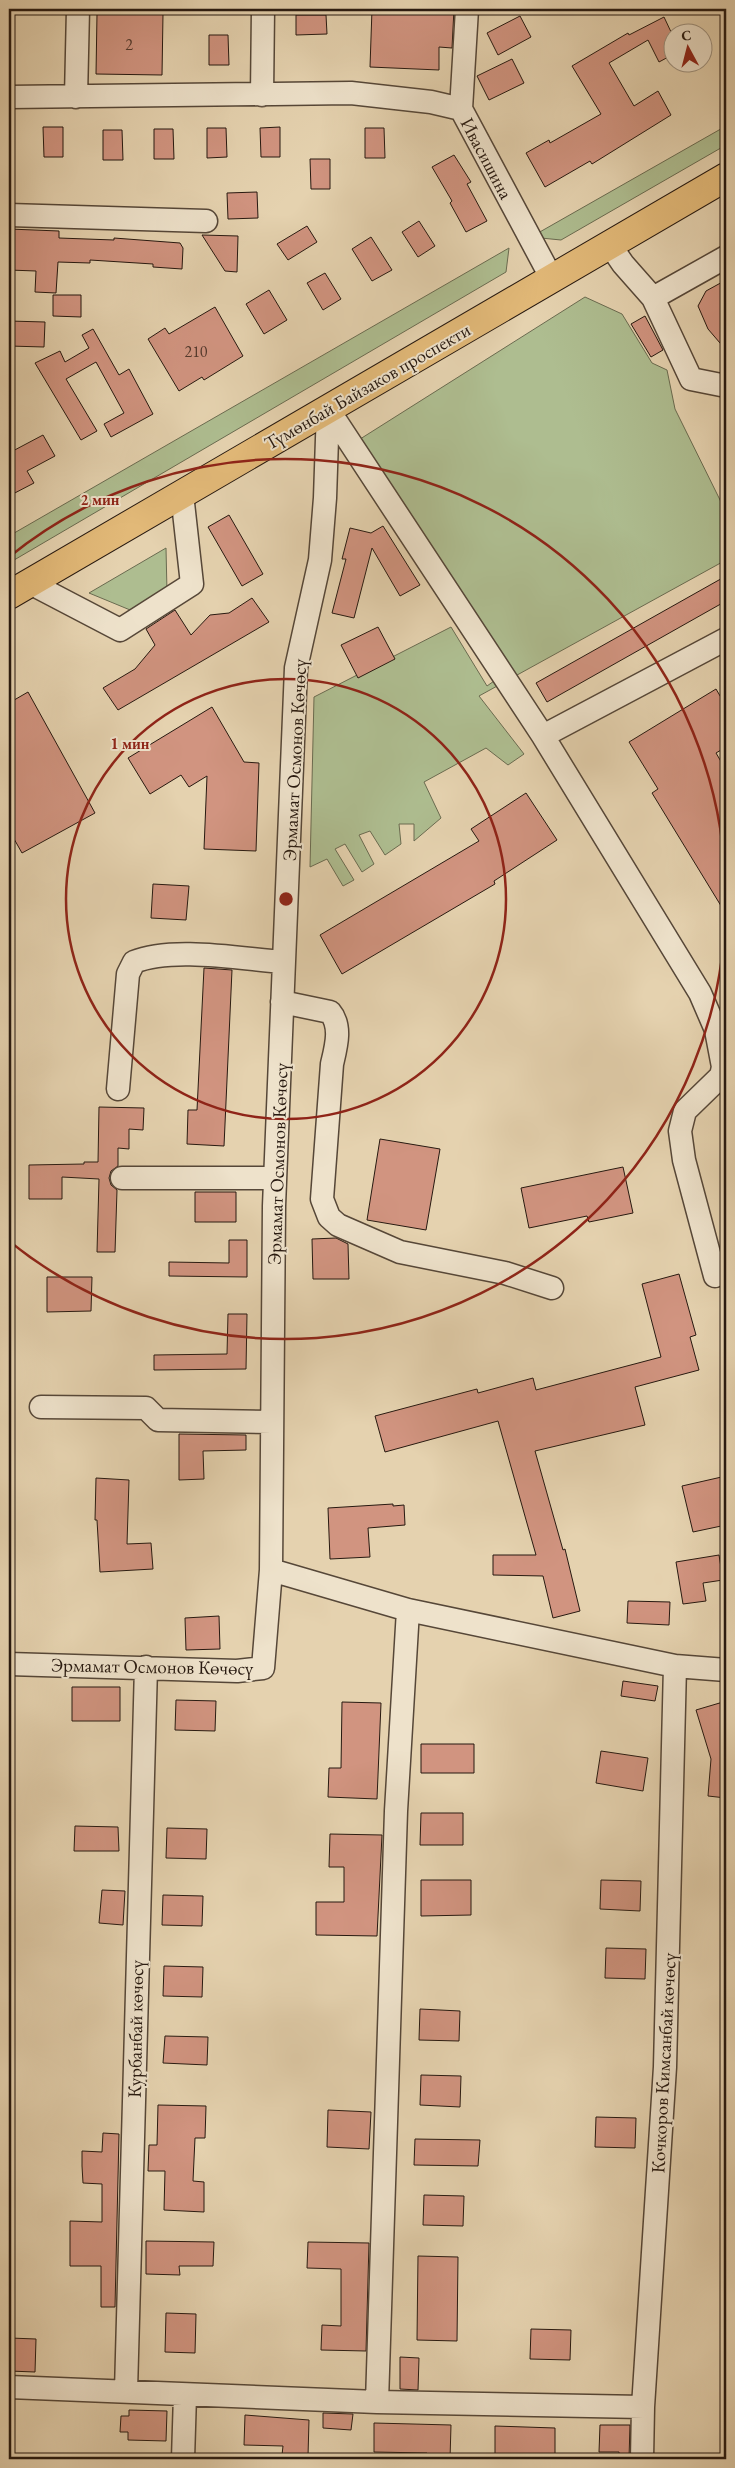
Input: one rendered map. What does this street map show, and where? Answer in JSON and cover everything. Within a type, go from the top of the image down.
[{"type":"highway","name":"Түмөнбай Байзаков проспекти","points":[[19,589],[726,177]]},
{"type":"street","points":[[76,97],[78,9]]},
{"type":"street","points":[[262,95],[263,9]]},
{"type":"street","points":[[461,109],[467,9]]},
{"type":"street","name":"Ивасишина","points":[[9,97],[351,93],[431,102],[461,109],[552,278]]},
{"type":"street","points":[[9,215],[206,221]]},
{"type":"street","points":[[610,245],[623,264],[653,298],[691,379],[726,386]]},
{"type":"street","points":[[653,298],[726,257]]},
{"type":"street","points":[[328,409],[544,736],[700,993],[716,1030],[723,1067],[721,1076],[684,1111],[680,1131],[684,1160],[715,1276]]},
{"type":"street","name":"Эрмамат Осмонов Көчөсү","points":[[9,1664],[237,1671],[263,1668],[271,1570],[275,1178],[296,668],[320,560],[325,498],[328,409]]},
{"type":"street","points":[[19,589],[120,630],[192,584],[182,494]]},
{"type":"street","points":[[544,736],[726,638]]},
{"type":"street","points":[[118,1089],[128,974],[134,962],[145,958],[183,955],[283,962]]},
{"type":"street","points":[[282,1002],[330,1012],[336,1019],[336,1046],[332,1064],[322,1200],[329,1217],[356,1235],[400,1252],[506,1274],[552,1288]]},
{"type":"street","points":[[122,1178],[275,1178]]},
{"type":"street","points":[[41,1407],[146,1408],[158,1420],[272,1422]]},
{"type":"street","points":[[271,1570],[408,1610],[675,1666],[717,1669],[726,1655]]},
{"type":"street","points":[[377,2402],[396,1811],[408,1610]]},
{"type":"street","name":"Кочкоров Кимсанбай көчөсү","points":[[642,2459],[643,2407],[665,2067],[675,1666]]},
{"type":"street","name":"Курбанбай көчөсү","points":[[126,2391],[146,1667]]},
{"type":"street","points":[[9,2387],[377,2402],[643,2407]]},
{"type":"street","points":[[183,2459],[185,2395]]},
{"type":"green space","points":[[726,126],[726,145],[561,240],[541,238],[538,233]]},
{"type":"green space","points":[[509,248],[506,272],[9,563],[9,536]]},
{"type":"green space","points":[[585,297],[622,314],[652,363],[667,370],[675,409],[726,512],[726,560],[479,696],[524,754],[508,765],[486,748],[424,782],[441,818],[414,841],[414,824],[399,824],[401,844],[385,855],[370,831],[359,835],[374,864],[362,872],[345,844],[335,849],[354,880],[343,886],[327,859],[310,867],[314,697],[451,627],[487,686],[511,669],[357,441]]},
{"type":"green space","points":[[166,548],[167,592],[135,612],[89,593]]},
{"type":"building","points":[[372,9],[454,9],[452,48],[439,47],[439,70],[370,67]]},
{"type":"building","points":[[97,14],[163,14],[162,75],[96,74]]},
{"type":"building","points":[[296,15],[326,15],[327,34],[296,35]]},
{"type":"building","points":[[520,16],[531,37],[498,55],[487,33]]},
{"type":"building","points":[[664,17],[666,22],[662,22],[662,60],[659,62],[648,40],[609,63],[634,106],[658,91],[671,115],[592,164],[590,161],[545,187],[526,153],[549,140],[550,143],[601,114],[572,66],[628,33],[629,35]]},
{"type":"building","points":[[209,35],[228,35],[229,65],[209,65]]},
{"type":"building","points":[[512,59],[524,83],[489,100],[477,76]]},
{"type":"building","points":[[43,127],[63,127],[63,157],[44,157]]},
{"type":"building","points":[[280,127],[280,157],[261,157],[260,128]]},
{"type":"building","points":[[207,128],[226,128],[227,157],[207,158]]},
{"type":"building","points":[[365,128],[384,128],[385,158],[365,158]]},
{"type":"building","points":[[154,129],[173,129],[174,159],[154,159]]},
{"type":"building","points":[[103,130],[122,130],[123,160],[103,160]]},
{"type":"building","points":[[454,155],[471,182],[467,184],[487,221],[466,232],[450,203],[452,201],[432,167]]},
{"type":"building","points":[[310,159],[330,159],[330,189],[311,189]]},
{"type":"building","points":[[257,192],[258,218],[228,219],[227,193]]},
{"type":"building","points":[[419,221],[435,246],[418,257],[402,232]]},
{"type":"building","points":[[307,226],[317,242],[288,260],[277,244]]},
{"type":"building","points":[[9,229],[59,231],[59,238],[114,240],[114,238],[180,243],[183,248],[182,269],[153,267],[153,264],[90,260],[90,263],[58,262],[56,293],[35,292],[36,271],[9,270]]},
{"type":"building","points":[[202,235],[238,236],[237,272],[225,271]]},
{"type":"building","points":[[371,237],[392,270],[372,281],[352,249]]},
{"type":"building","points":[[325,273],[341,299],[323,310],[307,283]]},
{"type":"building","points":[[726,280],[726,350],[708,329],[698,306],[706,291]]},
{"type":"building","points":[[269,290],[287,320],[264,334],[246,304]]},
{"type":"building","points":[[53,295],[81,295],[81,317],[53,316]]},
{"type":"building","points":[[215,307],[243,356],[204,380],[202,377],[179,391],[148,339],[165,328],[169,334]]},
{"type":"building","points":[[645,316],[663,350],[651,357],[631,324]]},
{"type":"building","points":[[9,321],[45,322],[44,347],[9,346]]},
{"type":"building","points":[[93,329],[119,375],[129,369],[153,414],[111,437],[104,424],[124,413],[96,362],[66,379],[97,431],[81,440],[35,363],[60,351],[65,362],[89,348],[82,335]]},
{"type":"building","points":[[43,435],[55,456],[27,471],[34,483],[9,496],[9,453]]},
{"type":"building","points":[[229,515],[263,574],[242,586],[208,527]]},
{"type":"building","points":[[383,526],[420,585],[400,596],[372,548],[354,618],[332,613],[346,559],[342,559],[350,528],[371,533]]},
{"type":"building","points":[[726,576],[726,601],[547,702],[536,683]]},
{"type":"building","points":[[252,598],[269,622],[118,710],[103,688],[135,669],[155,645],[146,629],[175,610],[191,635],[210,615],[229,613]]},
{"type":"building","points":[[378,627],[395,659],[358,678],[341,645]]},
{"type":"building","points":[[716,689],[726,706],[726,747],[716,753],[726,770],[726,914],[652,793],[658,789],[629,742]]},
{"type":"building","points":[[28,692],[95,813],[22,853],[9,830],[9,703]]},
{"type":"building","points":[[212,707],[244,762],[259,763],[256,851],[204,849],[207,776],[189,787],[181,775],[150,794],[128,758]]},
{"type":"building","points":[[526,793],[557,840],[494,881],[495,884],[342,974],[320,935],[479,841],[471,829]]},
{"type":"building","points":[[153,884],[189,886],[186,920],[151,918]]},
{"type":"building","points":[[204,968],[232,970],[224,1146],[187,1144],[188,1110],[197,1110]]},
{"type":"building","points":[[99,1107],[144,1108],[143,1130],[129,1129],[129,1149],[118,1148],[118,1166],[111,1171],[109,1178],[111,1185],[117,1190],[115,1252],[97,1252],[99,1179],[62,1177],[62,1199],[29,1199],[29,1165],[98,1162]]},
{"type":"building","points":[[380,1139],[440,1149],[426,1230],[367,1220]]},
{"type":"building","points":[[623,1167],[633,1213],[589,1222],[587,1216],[529,1228],[521,1188]]},
{"type":"building","points":[[195,1192],[236,1192],[236,1222],[195,1222]]},
{"type":"building","points":[[336,1238],[348,1244],[349,1279],[313,1279],[312,1239]]},
{"type":"building","points":[[229,1240],[247,1240],[247,1277],[169,1276],[169,1262],[229,1263]]},
{"type":"building","points":[[679,1274],[696,1335],[690,1337],[699,1370],[635,1387],[645,1425],[535,1451],[563,1550],[565,1549],[580,1611],[553,1618],[543,1576],[493,1575],[493,1555],[536,1555],[498,1421],[385,1452],[375,1416],[477,1389],[478,1393],[533,1378],[536,1390],[661,1357],[642,1284]]},
{"type":"building","points":[[47,1277],[92,1277],[91,1311],[47,1312]]},
{"type":"building","points":[[228,1314],[247,1314],[246,1369],[154,1370],[154,1355],[227,1354]]},
{"type":"building","points":[[179,1434],[246,1435],[246,1450],[203,1451],[204,1479],[179,1480]]},
{"type":"building","points":[[726,1476],[726,1525],[693,1532],[682,1486]]},
{"type":"building","points":[[96,1478],[129,1480],[127,1544],[151,1543],[153,1569],[100,1572],[97,1520],[95,1520]]},
{"type":"building","points":[[393,1504],[393,1506],[404,1505],[405,1525],[368,1528],[370,1557],[330,1559],[328,1508]]},
{"type":"building","points":[[719,1555],[723,1580],[703,1583],[706,1601],[683,1604],[676,1562]]},
{"type":"building","points":[[628,1601],[670,1602],[669,1625],[627,1623]]},
{"type":"building","points":[[219,1616],[220,1649],[186,1650],[185,1618]]},
{"type":"building","points":[[623,1681],[658,1686],[655,1701],[621,1696]]},
{"type":"building","points":[[72,1687],[120,1687],[120,1721],[72,1721]]},
{"type":"building","points":[[176,1700],[216,1701],[215,1731],[175,1730]]},
{"type":"building","points":[[342,1702],[381,1703],[377,1799],[328,1797],[329,1768],[341,1768]]},
{"type":"building","points":[[723,1702],[726,1713],[726,1798],[708,1796],[711,1759],[696,1710]]},
{"type":"building","points":[[421,1744],[474,1744],[474,1773],[421,1773]]},
{"type":"building","points":[[601,1751],[648,1758],[643,1791],[596,1783]]},
{"type":"building","points":[[421,1813],[463,1813],[463,1845],[420,1845]]},
{"type":"building","points":[[75,1826],[118,1827],[119,1851],[74,1851]]},
{"type":"building","points":[[167,1828],[207,1829],[206,1859],[166,1858]]},
{"type":"building","points":[[330,1834],[382,1835],[377,1936],[316,1935],[316,1902],[344,1902],[344,1867],[329,1867]]},
{"type":"building","points":[[421,1880],[471,1880],[471,1915],[421,1916]]},
{"type":"building","points":[[601,1880],[641,1881],[640,1911],[600,1909]]},
{"type":"building","points":[[102,1890],[125,1891],[123,1925],[99,1923]]},
{"type":"building","points":[[163,1895],[203,1896],[202,1926],[162,1925]]},
{"type":"building","points":[[606,1948],[646,1949],[645,1979],[605,1978]]},
{"type":"building","points":[[164,1966],[203,1967],[202,1997],[163,1996]]},
{"type":"building","points":[[420,2009],[460,2011],[459,2041],[419,2040]]},
{"type":"building","points":[[165,2036],[208,2037],[207,2065],[163,2063]]},
{"type":"building","points":[[421,2075],[461,2076],[460,2107],[420,2105]]},
{"type":"building","points":[[158,2105],[206,2106],[205,2138],[195,2138],[193,2181],[204,2182],[204,2212],[164,2210],[165,2171],[148,2171],[149,2145],[157,2145]]},
{"type":"building","points":[[328,2110],[371,2112],[369,2149],[327,2147]]},
{"type":"building","points":[[596,2117],[636,2118],[635,2148],[595,2147]]},
{"type":"building","points":[[103,2133],[119,2134],[115,2307],[101,2307],[101,2266],[70,2266],[70,2221],[102,2222],[102,2184],[83,2183],[82,2151],[102,2152]]},
{"type":"building","points":[[415,2139],[480,2140],[478,2166],[414,2165]]},
{"type":"building","points":[[424,2195],[464,2196],[463,2226],[423,2225]]},
{"type":"building","points":[[146,2241],[214,2242],[213,2266],[179,2266],[180,2275],[146,2274]]},
{"type":"building","points":[[308,2242],[369,2243],[366,2351],[321,2350],[322,2325],[341,2326],[341,2269],[307,2268]]},
{"type":"building","points":[[418,2256],[458,2257],[457,2341],[417,2340]]},
{"type":"building","points":[[166,2313],[196,2314],[195,2353],[165,2352]]},
{"type":"building","points":[[531,2329],[571,2330],[570,2360],[530,2359]]},
{"type":"building","points":[[10,2338],[36,2339],[35,2372],[9,2371]]},
{"type":"building","points":[[400,2357],[419,2358],[418,2390],[400,2389]]},
{"type":"building","points":[[129,2410],[167,2411],[166,2441],[128,2440],[128,2432],[120,2432],[121,2416],[129,2416]]},
{"type":"building","points":[[323,2413],[353,2414],[351,2430],[323,2428]]},
{"type":"building","points":[[245,2415],[309,2420],[308,2456],[282,2455],[283,2446],[244,2445]]},
{"type":"building","points":[[374,2423],[451,2425],[450,2459],[427,2458],[427,2453],[374,2452]]},
{"type":"building","points":[[600,2425],[630,2425],[629,2459],[619,2459],[619,2452],[599,2452]]},
{"type":"building","points":[[495,2426],[555,2428],[555,2458],[495,2457]]}]
